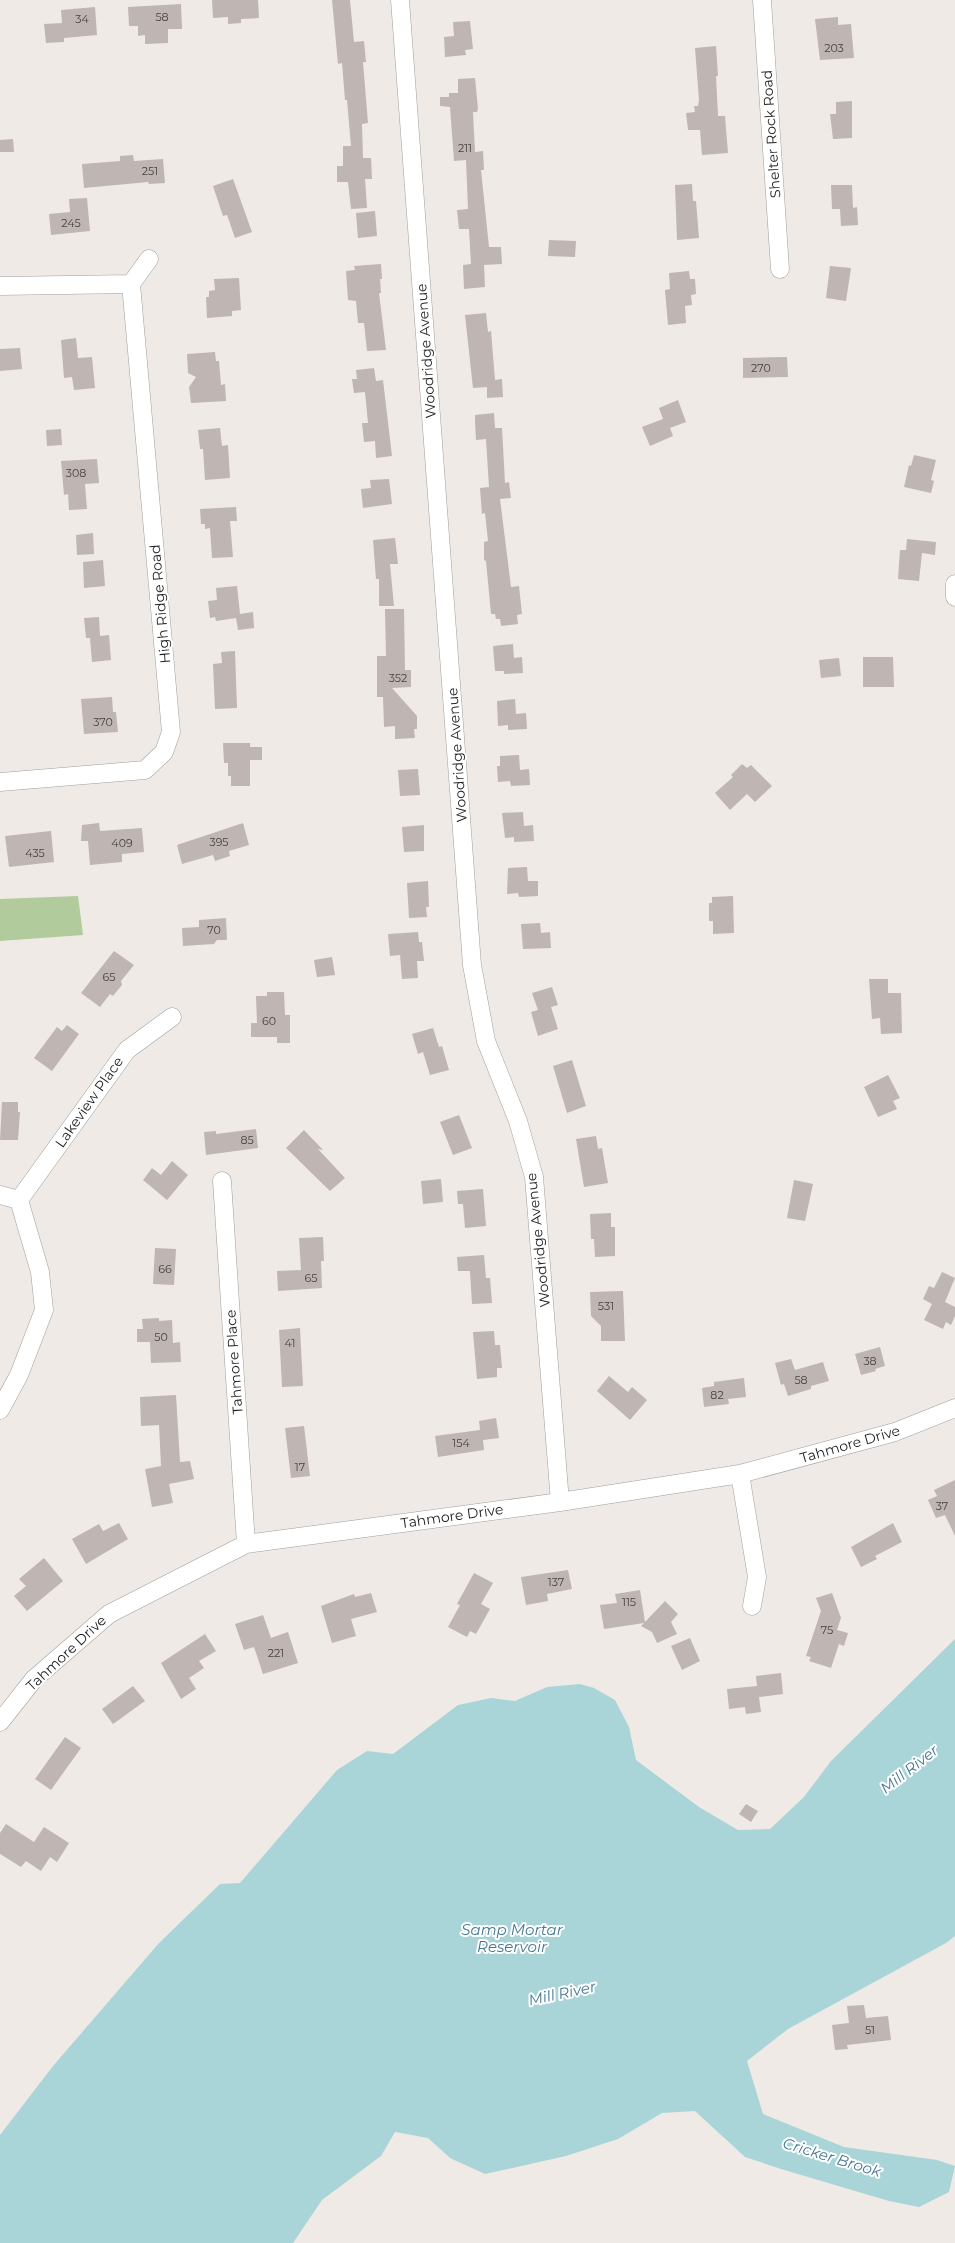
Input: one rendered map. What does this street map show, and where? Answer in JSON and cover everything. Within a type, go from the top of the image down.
[{"type":"street","name":"Woodridge Avenue","points":[[400,0],[472,966],[486,1041],[518,1121],[534,1177],[560,1502]]},
{"type":"street","name":"Shelter Rock Road","points":[[762,0],[780,269]]},
{"type":"street","points":[[0,286],[131,284],[149,259]]},
{"type":"street","name":"High Ridge Road","points":[[0,782],[145,770],[164,752],[171,732],[131,284]]},
{"type":"street","points":[[955,584],[955,597]]},
{"type":"street","name":"Lakeview Place","points":[[19,1200],[126,1050],[172,1017]]},
{"type":"street","name":"Tahmore Place","points":[[222,1181],[246,1544]]},
{"type":"street","points":[[0,1195],[19,1200],[40,1272],[44,1310],[19,1375],[0,1410]]},
{"type":"street","name":"Tahmore Drive","points":[[0,1722],[34,1678],[109,1614],[246,1544],[560,1502],[740,1474],[895,1432],[955,1408]]},
{"type":"street","points":[[740,1474],[757,1577],[752,1606]]},
{"type":"green space","points":[[78,896],[83,935],[0,941],[0,899]]},
{"type":"water","name":"Samp Mortar Reservoir","points":[[955,1639],[955,1936],[946,1943],[788,2029],[747,2061],[763,2114],[844,2147],[937,2160],[955,2166],[949,2192],[919,2207],[889,2201],[781,2169],[745,2157],[695,2111],[662,2113],[618,2139],[566,2156],[485,2174],[450,2158],[428,2138],[395,2132],[381,2156],[322,2200],[293,2243],[0,2243],[0,2135],[53,2066],[159,1943],[220,1884],[240,1883],[337,1770],[367,1751],[393,1754],[458,1705],[491,1698],[515,1701],[547,1687],[580,1684],[594,1688],[615,1700],[629,1727],[636,1760],[699,1807],[738,1830],[770,1829],[804,1797],[831,1761]]},
{"type":"building","points":[[212,0],[258,0],[259,18],[241,19],[241,23],[228,24],[228,17],[213,18]]},
{"type":"building","points":[[332,0],[350,0],[354,42],[364,41],[366,62],[363,62],[368,123],[362,124],[363,158],[371,158],[372,179],[365,179],[367,208],[351,209],[348,182],[337,182],[337,166],[343,166],[343,146],[351,146],[342,63],[338,64]]},
{"type":"building","points":[[181,4],[182,29],[168,29],[168,43],[145,44],[145,35],[138,36],[138,26],[129,26],[128,7]]},
{"type":"building","points":[[95,7],[97,35],[64,38],[64,42],[46,43],[44,24],[62,23],[61,10]]},
{"type":"building","points":[[838,17],[838,25],[851,24],[854,58],[820,60],[815,19]]},
{"type":"building","points":[[470,21],[473,49],[465,50],[466,55],[445,57],[444,37],[454,36],[453,22]]},
{"type":"building","points":[[716,46],[718,116],[725,116],[728,153],[702,155],[700,130],[688,130],[686,113],[695,112],[694,106],[698,106],[699,100],[695,48]]},
{"type":"building","points":[[475,78],[478,109],[477,112],[473,112],[475,152],[483,151],[484,170],[481,170],[489,247],[501,247],[502,264],[484,265],[485,287],[464,289],[463,265],[471,264],[469,229],[459,229],[457,210],[468,209],[466,160],[454,161],[450,107],[440,106],[440,97],[449,97],[449,93],[458,93],[458,79]]},
{"type":"building","points":[[852,101],[852,138],[833,139],[830,114],[836,114],[836,102]]},
{"type":"building","points":[[13,139],[14,152],[0,152],[0,140]]},
{"type":"building","points":[[133,155],[134,161],[163,159],[165,183],[149,184],[148,182],[84,188],[82,164],[120,161],[120,156]]},
{"type":"building","points":[[233,179],[252,232],[235,238],[227,215],[223,216],[213,186]]},
{"type":"building","points":[[692,184],[693,201],[696,201],[699,238],[677,240],[675,185]]},
{"type":"building","points":[[831,185],[852,185],[853,208],[857,207],[858,225],[841,226],[840,209],[832,209]]},
{"type":"building","points":[[87,198],[90,231],[51,235],[49,214],[70,212],[69,199]]},
{"type":"building","points":[[375,211],[377,236],[358,238],[356,213]]},
{"type":"building","points":[[549,240],[576,241],[575,257],[548,256]]},
{"type":"building","points":[[381,264],[382,279],[380,279],[381,293],[379,293],[386,350],[367,351],[364,323],[358,323],[356,301],[348,300],[346,271],[355,270],[354,266]]},
{"type":"building","points":[[830,266],[851,268],[846,301],[826,298]]},
{"type":"building","points":[[689,271],[690,279],[695,279],[696,294],[691,295],[692,305],[685,306],[686,323],[668,325],[665,290],[670,289],[669,273]]},
{"type":"building","points":[[239,278],[241,310],[232,311],[232,316],[207,318],[206,297],[209,297],[209,291],[215,290],[214,279]]},
{"type":"building","points":[[486,313],[488,332],[491,331],[495,380],[502,379],[503,397],[487,398],[487,387],[473,388],[465,315]]},
{"type":"building","points":[[76,338],[78,358],[92,357],[95,388],[74,390],[72,377],[64,378],[61,340]]},
{"type":"building","points":[[20,348],[22,369],[0,371],[0,349]]},
{"type":"building","points":[[215,352],[216,361],[219,361],[221,385],[225,384],[226,401],[191,403],[189,387],[196,377],[188,373],[187,354]]},
{"type":"building","points":[[787,357],[788,377],[743,378],[743,358]]},
{"type":"building","points":[[374,368],[376,381],[383,380],[392,456],[376,458],[375,441],[364,442],[362,423],[368,423],[365,392],[354,393],[352,379],[357,379],[356,370]]},
{"type":"building","points":[[678,400],[686,422],[670,428],[673,436],[650,446],[642,427],[663,419],[659,408]]},
{"type":"building","points":[[494,413],[495,428],[502,428],[505,483],[509,482],[511,498],[500,499],[511,587],[519,586],[522,614],[517,615],[518,624],[501,626],[500,619],[496,619],[495,614],[491,614],[486,561],[484,560],[484,542],[488,541],[485,513],[482,514],[480,488],[489,487],[486,439],[476,440],[475,421],[475,415]]},
{"type":"building","points":[[220,428],[222,446],[228,445],[230,478],[205,480],[203,449],[200,449],[198,430]]},
{"type":"building","points":[[61,429],[62,445],[47,446],[46,430]]},
{"type":"building","points":[[914,455],[936,460],[931,480],[934,481],[931,493],[904,487],[909,465],[911,466]]},
{"type":"building","points":[[97,459],[99,483],[85,484],[87,509],[69,510],[68,494],[64,495],[61,461]]},
{"type":"building","points":[[389,479],[392,504],[363,508],[361,489],[371,488],[370,480]]},
{"type":"building","points":[[236,507],[237,521],[230,521],[233,557],[212,558],[210,528],[205,529],[205,524],[201,524],[200,509]]},
{"type":"building","points":[[93,533],[94,554],[77,555],[76,535]]},
{"type":"building","points":[[395,538],[398,564],[390,564],[394,606],[379,606],[379,579],[376,579],[373,540]]},
{"type":"building","points":[[907,539],[936,542],[935,555],[922,553],[919,581],[898,579],[900,550],[906,550]]},
{"type":"building","points":[[103,560],[105,586],[84,588],[83,562]]},
{"type":"building","points":[[237,586],[240,614],[253,612],[254,628],[238,630],[236,618],[216,621],[215,617],[210,618],[208,601],[217,600],[216,588]]},
{"type":"building","points":[[385,609],[404,609],[405,670],[411,670],[411,687],[392,688],[417,716],[417,729],[414,729],[415,738],[395,739],[395,726],[384,727],[383,697],[377,697],[377,656],[386,656]]},
{"type":"building","points":[[99,617],[100,636],[109,635],[111,660],[92,662],[90,638],[86,638],[84,618]]},
{"type":"building","points":[[513,644],[514,658],[522,657],[523,673],[504,674],[504,671],[495,671],[493,646]]},
{"type":"building","points":[[235,651],[237,708],[215,709],[213,664],[222,663],[221,652]]},
{"type":"building","points":[[863,657],[893,657],[894,687],[863,687]]},
{"type":"building","points":[[839,658],[841,676],[821,678],[819,660]]},
{"type":"building","points":[[112,697],[113,712],[116,712],[118,732],[84,734],[81,699]]},
{"type":"building","points":[[515,699],[516,714],[526,713],[527,729],[508,730],[508,725],[498,726],[497,701]]},
{"type":"building","points":[[223,743],[250,743],[250,747],[262,747],[262,760],[250,760],[250,786],[231,786],[231,776],[228,776],[228,763],[224,763]]},
{"type":"building","points":[[519,755],[520,770],[529,769],[530,785],[511,786],[510,781],[498,782],[497,766],[500,766],[500,756]]},
{"type":"building","points":[[742,764],[747,768],[751,765],[772,786],[755,802],[747,794],[730,810],[715,793],[733,777],[731,775]]},
{"type":"building","points":[[418,769],[420,795],[400,796],[398,770]]},
{"type":"building","points":[[523,812],[524,826],[533,825],[534,841],[514,842],[514,837],[505,838],[502,813]]},
{"type":"building","points":[[99,823],[100,831],[142,828],[144,852],[122,854],[122,862],[90,865],[88,841],[81,841],[82,825]]},
{"type":"building","points":[[243,823],[249,845],[229,851],[230,856],[215,861],[213,855],[182,864],[177,845]]},
{"type":"building","points":[[424,825],[424,851],[404,852],[402,827]]},
{"type":"building","points":[[51,831],[54,862],[9,867],[5,836]]},
{"type":"building","points":[[527,867],[528,881],[538,881],[538,896],[519,897],[518,893],[507,894],[508,868]]},
{"type":"building","points":[[428,881],[429,907],[426,907],[427,917],[409,918],[407,883]]},
{"type":"building","points":[[733,896],[734,933],[713,934],[713,921],[709,921],[709,903],[712,903],[712,897]]},
{"type":"building","points":[[226,918],[227,940],[217,940],[214,944],[183,946],[182,928],[199,927],[199,920]]},
{"type":"building","points":[[540,923],[541,933],[550,932],[551,948],[523,949],[521,924]]},
{"type":"building","points":[[418,932],[419,942],[422,942],[424,961],[417,961],[418,978],[402,979],[400,955],[390,956],[388,934]]},
{"type":"building","points":[[114,951],[134,965],[121,981],[122,985],[113,996],[110,994],[100,1007],[81,993]]},
{"type":"building","points":[[332,957],[335,975],[317,977],[314,960]]},
{"type":"building","points":[[869,979],[888,979],[888,993],[901,993],[902,1033],[881,1034],[880,1018],[872,1019]]},
{"type":"building","points":[[552,987],[558,1005],[551,1007],[558,1029],[538,1036],[531,1012],[538,1010],[532,993]]},
{"type":"building","points":[[267,992],[284,992],[285,1015],[290,1015],[290,1043],[277,1043],[277,1037],[251,1037],[251,1023],[257,1023],[256,996],[267,996]]},
{"type":"building","points":[[67,1025],[79,1034],[52,1071],[34,1058],[57,1027],[62,1031]]},
{"type":"building","points":[[433,1028],[439,1047],[442,1046],[449,1070],[430,1075],[423,1052],[418,1054],[412,1034]]},
{"type":"building","points":[[572,1060],[586,1106],[567,1113],[553,1066]]},
{"type":"building","points":[[888,1075],[900,1098],[893,1101],[897,1109],[878,1117],[864,1087]]},
{"type":"building","points":[[2,1102],[18,1102],[18,1112],[20,1112],[18,1140],[0,1140]]},
{"type":"building","points":[[459,1115],[472,1148],[453,1155],[440,1122]]},
{"type":"building","points":[[256,1129],[258,1148],[206,1155],[204,1132],[216,1131],[216,1134]]},
{"type":"building","points":[[304,1130],[323,1150],[318,1149],[345,1178],[330,1191],[286,1148]]},
{"type":"building","points":[[596,1136],[598,1149],[602,1148],[608,1183],[584,1187],[576,1139]]},
{"type":"building","points":[[172,1161],[188,1175],[167,1200],[143,1180],[152,1168],[161,1175]]},
{"type":"building","points":[[441,1179],[443,1202],[423,1204],[421,1181]]},
{"type":"building","points":[[794,1180],[813,1184],[805,1221],[787,1218]]},
{"type":"building","points":[[483,1189],[486,1226],[465,1228],[463,1204],[458,1204],[457,1191]]},
{"type":"building","points":[[611,1213],[611,1227],[615,1227],[615,1256],[595,1257],[594,1239],[591,1239],[590,1214]]},
{"type":"building","points":[[323,1237],[324,1261],[321,1261],[322,1288],[278,1291],[277,1271],[301,1270],[299,1238]]},
{"type":"building","points":[[155,1248],[176,1249],[174,1285],[153,1284]]},
{"type":"building","points":[[484,1255],[486,1278],[490,1278],[492,1303],[472,1304],[470,1271],[458,1271],[457,1257]]},
{"type":"building","points":[[942,1272],[955,1278],[945,1302],[955,1307],[955,1316],[951,1325],[946,1322],[943,1329],[924,1320],[932,1304],[923,1299],[929,1286],[934,1288]]},
{"type":"building","points":[[623,1291],[625,1341],[601,1341],[601,1326],[591,1316],[590,1292]]},
{"type":"building","points":[[159,1318],[159,1321],[172,1320],[173,1343],[180,1342],[181,1362],[151,1363],[150,1342],[137,1342],[137,1329],[143,1329],[142,1319]]},
{"type":"building","points":[[300,1328],[303,1386],[282,1387],[279,1330]]},
{"type":"building","points":[[494,1331],[495,1345],[500,1345],[502,1368],[497,1368],[497,1377],[477,1379],[473,1332]]},
{"type":"building","points":[[880,1347],[885,1366],[875,1369],[876,1371],[861,1375],[855,1354]]},
{"type":"building","points":[[791,1359],[795,1370],[823,1362],[829,1381],[788,1396],[784,1384],[781,1385],[775,1363]]},
{"type":"building","points":[[609,1376],[628,1392],[632,1387],[647,1400],[630,1420],[597,1391]]},
{"type":"building","points":[[744,1378],[746,1397],[728,1399],[729,1404],[704,1407],[702,1388],[714,1386],[714,1382]]},
{"type":"building","points":[[176,1395],[180,1462],[190,1461],[194,1479],[169,1484],[173,1503],[152,1507],[145,1469],[161,1466],[159,1425],[141,1426],[140,1397]]},
{"type":"building","points":[[496,1418],[499,1438],[483,1440],[484,1450],[438,1457],[435,1436],[480,1430],[479,1421]]},
{"type":"building","points":[[304,1426],[310,1476],[291,1478],[285,1428]]},
{"type":"building","points":[[955,1480],[955,1536],[945,1515],[936,1518],[928,1500],[937,1496],[934,1490]]},
{"type":"building","points":[[119,1523],[128,1539],[86,1564],[72,1539],[99,1524],[103,1531]]},
{"type":"building","points":[[893,1523],[902,1542],[875,1556],[877,1559],[861,1567],[851,1547]]},
{"type":"building","points":[[44,1558],[63,1581],[27,1611],[14,1596],[26,1586],[19,1579]]},
{"type":"building","points":[[568,1570],[572,1589],[547,1594],[548,1601],[526,1605],[521,1577]]},
{"type":"building","points":[[474,1573],[493,1583],[481,1604],[490,1609],[476,1634],[470,1631],[467,1637],[448,1627],[460,1605],[457,1604]]},
{"type":"building","points":[[640,1590],[645,1622],[665,1601],[678,1614],[671,1622],[677,1634],[657,1643],[652,1632],[641,1626],[644,1623],[604,1629],[600,1605],[617,1603],[615,1594]]},
{"type":"building","points":[[371,1593],[377,1612],[351,1619],[356,1636],[332,1643],[321,1606],[354,1594],[355,1597]]},
{"type":"building","points":[[832,1593],[841,1618],[837,1630],[848,1633],[844,1646],[839,1644],[831,1668],[809,1661],[811,1657],[806,1656],[821,1611],[816,1598]]},
{"type":"building","points":[[263,1615],[271,1638],[288,1632],[298,1663],[263,1674],[254,1647],[244,1650],[235,1624]]},
{"type":"building","points":[[205,1634],[216,1651],[199,1661],[204,1668],[189,1678],[196,1689],[181,1699],[161,1663]]},
{"type":"building","points":[[690,1638],[700,1661],[682,1670],[671,1646]]},
{"type":"building","points":[[781,1673],[783,1694],[759,1697],[761,1712],[746,1714],[745,1707],[729,1709],[727,1689],[757,1686],[756,1676]]},
{"type":"building","points":[[133,1686],[145,1701],[113,1724],[102,1709]]},
{"type":"building","points":[[65,1737],[81,1748],[51,1790],[35,1779]]},
{"type":"building","points":[[746,1804],[758,1811],[751,1822],[739,1814]]},
{"type":"building","points":[[6,1824],[34,1842],[44,1827],[69,1843],[57,1862],[50,1857],[41,1871],[26,1861],[21,1867],[0,1854],[0,1833]]},
{"type":"building","points":[[864,2005],[866,2018],[888,2016],[891,2040],[847,2045],[848,2049],[835,2050],[832,2025],[849,2023],[847,2006]]},
{"type":"water label","name":"Mill River","points":[[909,1769]]},
{"type":"water label","name":"Mill River","points":[[562,1993]]},
{"type":"water label","name":"Cricker Brook","points":[[832,2157]]}]
